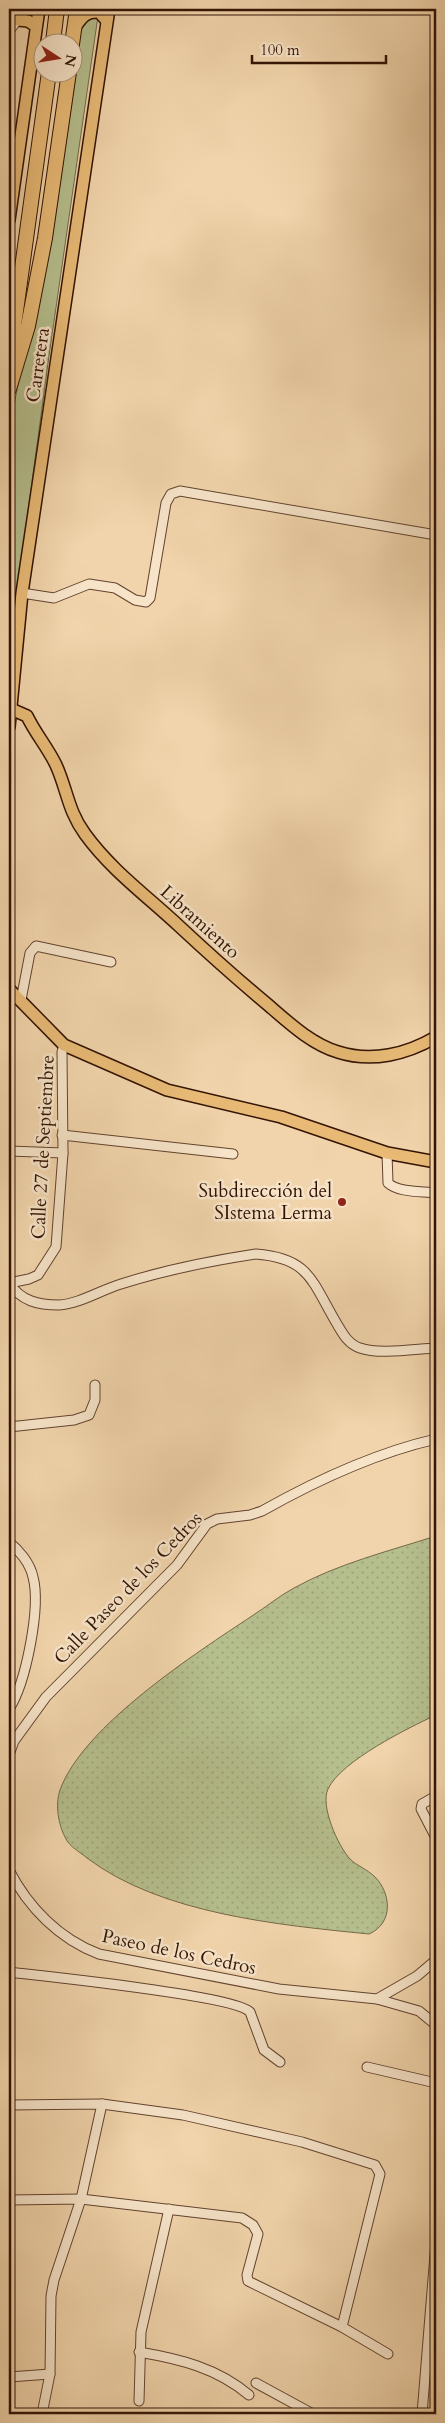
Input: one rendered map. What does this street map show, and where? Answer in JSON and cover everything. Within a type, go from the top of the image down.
[{"type":"highway","points":[[54,32],[57,9]]},
{"type":"highway","points":[[74,32],[77,9]]},
{"type":"highway","points":[[9,362],[48,82]]},
{"type":"highway","points":[[9,389],[28,326],[46,238],[67,82]]},
{"type":"main road","points":[[9,220],[39,9]]},
{"type":"main road","points":[[75,27],[84,14],[90,11],[108,15]]},
{"type":"main road","name":"Carretera","points":[[9,727],[22,593],[108,15]]},
{"type":"main road","points":[[18,20],[28,21],[36,26]]},
{"type":"main road","name":"Libramiento","points":[[11,710],[27,716],[36,734],[56,764],[72,816],[104,858],[219,964],[295,1028],[327,1048],[344,1054],[364,1056],[394,1055],[420,1046],[436,1037]]},
{"type":"main road","points":[[9,989],[64,1045],[167,1090],[281,1117],[387,1153],[436,1162]]},
{"type":"street","points":[[9,30],[26,9]]},
{"type":"street","points":[[22,593],[54,598],[89,584],[114,588],[135,600],[146,602],[150,598],[166,503],[171,494],[180,491],[436,535]]},
{"type":"street","points":[[21,1000],[30,953],[36,946],[111,962]]},
{"type":"street","name":"Calle 27 de Septiembre","points":[[9,1283],[29,1279],[38,1274],[56,1247],[63,1153],[62,1052],[64,1045]]},
{"type":"street","points":[[62,1135],[232,1154]]},
{"type":"street","points":[[9,1151],[63,1153]]},
{"type":"street","points":[[387,1153],[388,1183],[390,1185],[399,1189],[436,1193]]},
{"type":"street","points":[[9,1283],[15,1292],[27,1301],[61,1305],[123,1283],[172,1270],[256,1254],[270,1255],[292,1261],[306,1273],[342,1334],[353,1345],[369,1350],[436,1348]]},
{"type":"street","points":[[9,1427],[74,1420],[89,1415],[95,1400],[95,1386]]},
{"type":"street","name":"Calle Paseo de los Cedros","points":[[9,1755],[14,1741],[46,1697],[177,1565],[207,1524],[217,1519],[250,1515],[352,1465],[408,1445],[436,1439]]},
{"type":"street","points":[[9,1542],[24,1558],[30,1568],[33,1577],[35,1600],[29,1650],[18,1689],[9,1710]]},
{"type":"street","points":[[436,1796],[422,1804],[421,1810],[436,1838]]},
{"type":"street","name":"Paseo de los Cedros","points":[[9,1870],[28,1901],[49,1924],[76,1943],[98,1954],[279,1990],[377,2000],[419,2011],[436,2026]]},
{"type":"street","points":[[377,2000],[417,1976],[436,1960]]},
{"type":"street","points":[[9,1972],[173,1993],[238,2004],[250,2012],[264,2050],[280,2062]]},
{"type":"street","points":[[367,2067],[436,2083]]},
{"type":"street","points":[[42,2414],[50,2374],[52,2289],[56,2270],[81,2199],[102,2104]]},
{"type":"street","points":[[9,2105],[102,2104],[183,2115],[302,2142],[370,2163],[377,2167],[380,2174],[342,2327]]},
{"type":"street","points":[[9,2200],[81,2199],[242,2218],[250,2222],[258,2234],[247,2275],[248,2282],[342,2327],[388,2354]]},
{"type":"street","points":[[139,2401],[139,2352],[145,2310],[169,2210]]},
{"type":"street","points":[[422,2414],[436,2242]]},
{"type":"street","points":[[139,2352],[198,2365],[225,2378],[249,2395]]},
{"type":"street","points":[[9,2377],[50,2374]]},
{"type":"street","points":[[256,2383],[313,2414]]},
{"type":"green space","points":[[79,9],[99,9],[9,652],[9,431],[70,82],[82,82],[82,32],[76,32]]},
{"type":"green space","points":[[436,1536],[436,1715],[376,1746],[346,1767],[335,1778],[326,1796],[328,1815],[340,1845],[350,1859],[375,1877],[384,1891],[387,1899],[386,1915],[383,1923],[377,1929],[369,1934],[297,1926],[222,1914],[185,1904],[150,1892],[117,1877],[87,1858],[68,1842],[63,1833],[58,1814],[60,1790],[73,1766],[92,1741],[144,1693],[173,1670],[294,1588],[345,1565]]},
{"type":"place","name":"Subdirección del SIstema Lerma","points":[[342,1202]]}]
